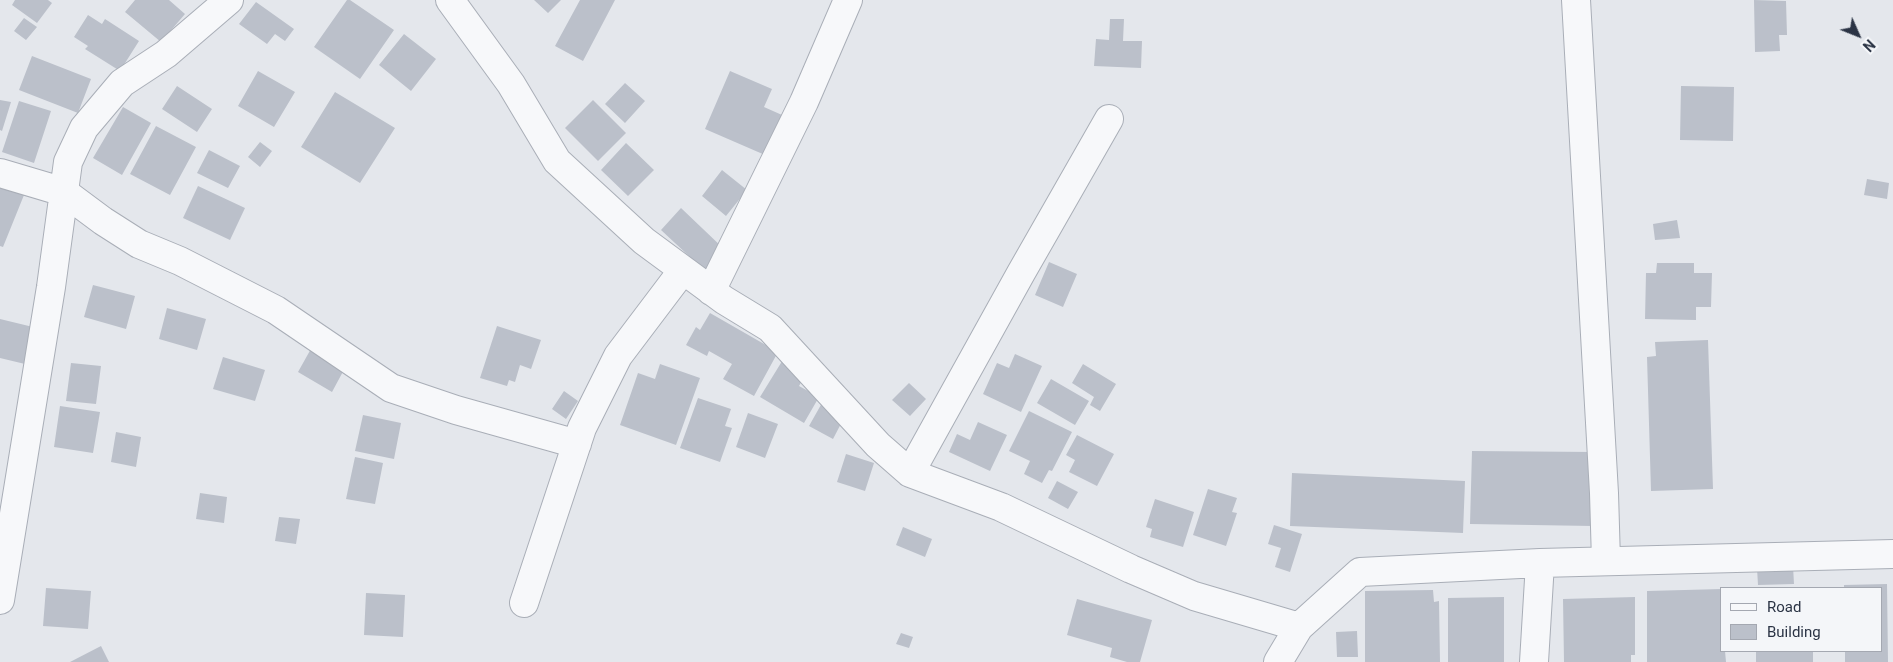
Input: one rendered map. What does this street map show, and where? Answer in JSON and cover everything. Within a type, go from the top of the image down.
[{"type":"street","points":[[0,600],[48,306],[68,162],[84,128],[122,83],[166,54],[229,0]]},
{"type":"street","points":[[450,0],[511,84],[557,161],[644,241],[711,291],[770,328],[878,444],[910,473],[1001,507],[1131,569],[1194,596],[1299,627]]},
{"type":"street","points":[[711,291],[804,102],[848,0]]},
{"type":"street","points":[[1576,0],[1604,493],[1606,560]]},
{"type":"street","points":[[910,473],[1109,119]]},
{"type":"street","points":[[0,173],[64,192],[103,221],[140,244],[180,261],[276,310],[391,388],[456,410],[577,444]]},
{"type":"street","points":[[524,603],[582,428],[618,356],[683,270]]},
{"type":"street","points":[[1278,662],[1299,627],[1360,572],[1540,562],[1893,554]]},
{"type":"street","points":[[1534,662],[1540,562]]},
{"type":"building","points":[[15,0],[48,0],[52,3],[37,23],[12,5]]},
{"type":"building","points":[[135,0],[169,0],[185,14],[161,42],[125,12]]},
{"type":"building","points":[[347,0],[350,0],[394,30],[360,79],[314,47]]},
{"type":"building","points":[[534,0],[561,0],[548,13]]},
{"type":"building","points":[[580,0],[615,0],[583,61],[555,46]]},
{"type":"building","points":[[1754,0],[1786,1],[1787,35],[1779,35],[1780,51],[1755,52]]},
{"type":"building","points":[[256,2],[294,29],[285,41],[275,34],[267,44],[239,24]]},
{"type":"building","points":[[88,15],[102,24],[105,19],[139,41],[120,71],[85,49],[88,46],[74,37]]},
{"type":"building","points":[[24,18],[37,27],[26,40],[14,31]]},
{"type":"building","points":[[1110,19],[1124,19],[1123,41],[1142,41],[1141,68],[1094,66],[1096,39],[1109,40]]},
{"type":"building","points":[[404,34],[436,59],[411,91],[379,65]]},
{"type":"building","points":[[32,56],[91,79],[78,113],[19,90]]},
{"type":"building","points":[[258,71],[295,92],[274,127],[238,106]]},
{"type":"building","points":[[730,71],[772,89],[764,107],[782,115],[765,155],[705,129]]},
{"type":"building","points":[[625,83],[645,101],[625,123],[605,104]]},
{"type":"building","points":[[177,86],[212,109],[197,132],[162,109]]},
{"type":"building","points":[[1681,86],[1734,87],[1733,141],[1680,140]]},
{"type":"building","points":[[335,92],[395,128],[360,183],[301,147]]},
{"type":"building","points":[[0,100],[11,102],[2,131],[0,130]]},
{"type":"building","points":[[593,100],[626,133],[598,161],[565,128]]},
{"type":"building","points":[[19,101],[51,111],[34,163],[2,152]]},
{"type":"building","points":[[123,107],[151,123],[122,175],[93,158]]},
{"type":"building","points":[[156,126],[196,147],[170,195],[130,174]]},
{"type":"building","points":[[260,142],[272,151],[260,167],[248,157]]},
{"type":"building","points":[[626,143],[654,170],[628,196],[601,170]]},
{"type":"building","points":[[209,150],[240,166],[228,188],[197,173]]},
{"type":"building","points":[[722,170],[747,190],[726,216],[702,196]]},
{"type":"building","points":[[1867,179],[1889,183],[1887,199],[1864,195]]},
{"type":"building","points":[[0,185],[24,195],[3,247],[0,246]]},
{"type":"building","points":[[198,186],[245,208],[230,240],[183,218]]},
{"type":"building","points":[[681,208],[724,249],[704,270],[661,230]]},
{"type":"building","points":[[1677,220],[1680,238],[1655,240],[1653,224]]},
{"type":"building","points":[[1049,262],[1077,274],[1063,307],[1035,295]]},
{"type":"building","points":[[1657,263],[1694,263],[1694,273],[1712,273],[1711,307],[1696,307],[1696,320],[1645,319],[1646,273],[1656,273]]},
{"type":"building","points":[[93,285],[135,296],[126,329],[84,317]]},
{"type":"building","points":[[167,308],[206,319],[197,350],[159,339]]},
{"type":"building","points":[[710,313],[778,352],[754,396],[723,379],[732,364],[709,351],[707,356],[686,345],[696,327],[700,330]]},
{"type":"building","points":[[0,319],[33,327],[25,364],[0,358]]},
{"type":"building","points":[[497,326],[541,340],[531,369],[520,365],[515,382],[509,380],[507,386],[480,378]]},
{"type":"building","points":[[1708,340],[1713,489],[1651,491],[1647,357],[1656,356],[1655,342]]},
{"type":"building","points":[[312,347],[346,366],[332,392],[298,372]]},
{"type":"building","points":[[1015,354],[1042,366],[1021,412],[983,394],[997,363],[1009,368]]},
{"type":"building","points":[[223,357],[265,370],[255,401],[213,389]]},
{"type":"building","points":[[784,358],[807,372],[799,386],[819,397],[804,423],[760,397]]},
{"type":"building","points":[[71,363],[101,366],[96,404],[66,401]]},
{"type":"building","points":[[660,364],[700,378],[676,445],[620,425],[638,373],[655,379]]},
{"type":"building","points":[[1083,364],[1116,384],[1100,411],[1090,405],[1094,397],[1072,383]]},
{"type":"building","points":[[1051,379],[1089,401],[1075,425],[1037,403]]},
{"type":"building","points":[[909,383],[926,399],[910,416],[892,400]]},
{"type":"building","points":[[564,391],[578,401],[566,419],[552,409]]},
{"type":"building","points":[[698,398],[731,409],[725,426],[732,428],[720,462],[680,448]]},
{"type":"building","points":[[822,403],[845,416],[833,439],[809,426]]},
{"type":"building","points":[[60,406],[100,412],[93,453],[54,447]]},
{"type":"building","points":[[1029,411],[1072,432],[1052,471],[1049,470],[1042,483],[1024,474],[1030,461],[1009,451]]},
{"type":"building","points":[[748,413],[778,424],[765,458],[736,447]]},
{"type":"building","points":[[363,415],[401,423],[394,459],[355,451]]},
{"type":"building","points":[[978,422],[1007,435],[990,471],[949,452],[957,434],[970,440]]},
{"type":"building","points":[[116,432],[141,437],[136,467],[111,462]]},
{"type":"building","points":[[1077,435],[1114,454],[1097,486],[1069,472],[1075,460],[1066,455]]},
{"type":"building","points":[[1472,451],[1594,452],[1593,526],[1470,524]]},
{"type":"building","points":[[846,454],[874,463],[865,491],[837,482]]},
{"type":"building","points":[[355,457],[383,463],[375,504],[346,499]]},
{"type":"building","points":[[1292,473],[1465,481],[1463,533],[1290,526]]},
{"type":"building","points":[[1057,481],[1078,492],[1068,509],[1048,498]]},
{"type":"building","points":[[1208,489],[1237,498],[1232,512],[1237,513],[1226,546],[1193,535]]},
{"type":"building","points":[[200,493],[227,497],[224,523],[196,519]]},
{"type":"building","points":[[1155,499],[1194,512],[1183,547],[1150,537],[1152,529],[1146,527]]},
{"type":"building","points":[[279,517],[300,519],[296,544],[275,541]]},
{"type":"building","points":[[1274,525],[1302,534],[1290,572],[1275,567],[1281,548],[1268,544]]},
{"type":"building","points":[[903,527],[932,539],[925,557],[896,545]]},
{"type":"building","points":[[1793,566],[1794,584],[1758,585],[1757,568]]},
{"type":"building","points":[[1887,584],[1888,662],[1845,662],[1845,652],[1883,652],[1883,587],[1844,587],[1844,585]]},
{"type":"building","points":[[46,588],[91,591],[88,629],[43,626]]},
{"type":"building","points":[[1720,589],[1720,652],[1725,652],[1726,662],[1647,662],[1647,591]]},
{"type":"building","points":[[1433,590],[1434,602],[1439,601],[1440,662],[1365,662],[1365,591]]},
{"type":"building","points":[[366,593],[405,595],[403,637],[364,635]]},
{"type":"building","points":[[1504,597],[1504,662],[1448,662],[1448,598]]},
{"type":"building","points":[[1635,597],[1635,655],[1631,655],[1631,662],[1564,662],[1563,599]]},
{"type":"building","points":[[1077,599],[1152,620],[1140,662],[1127,662],[1110,657],[1112,648],[1067,635]]},
{"type":"building","points":[[1357,631],[1358,657],[1337,657],[1336,632]]},
{"type":"building","points":[[901,633],[913,637],[909,648],[896,644]]},
{"type":"building","points":[[101,646],[109,662],[70,662]]},
{"type":"building","points":[[1756,652],[1813,652],[1813,662],[1756,662]]}]
